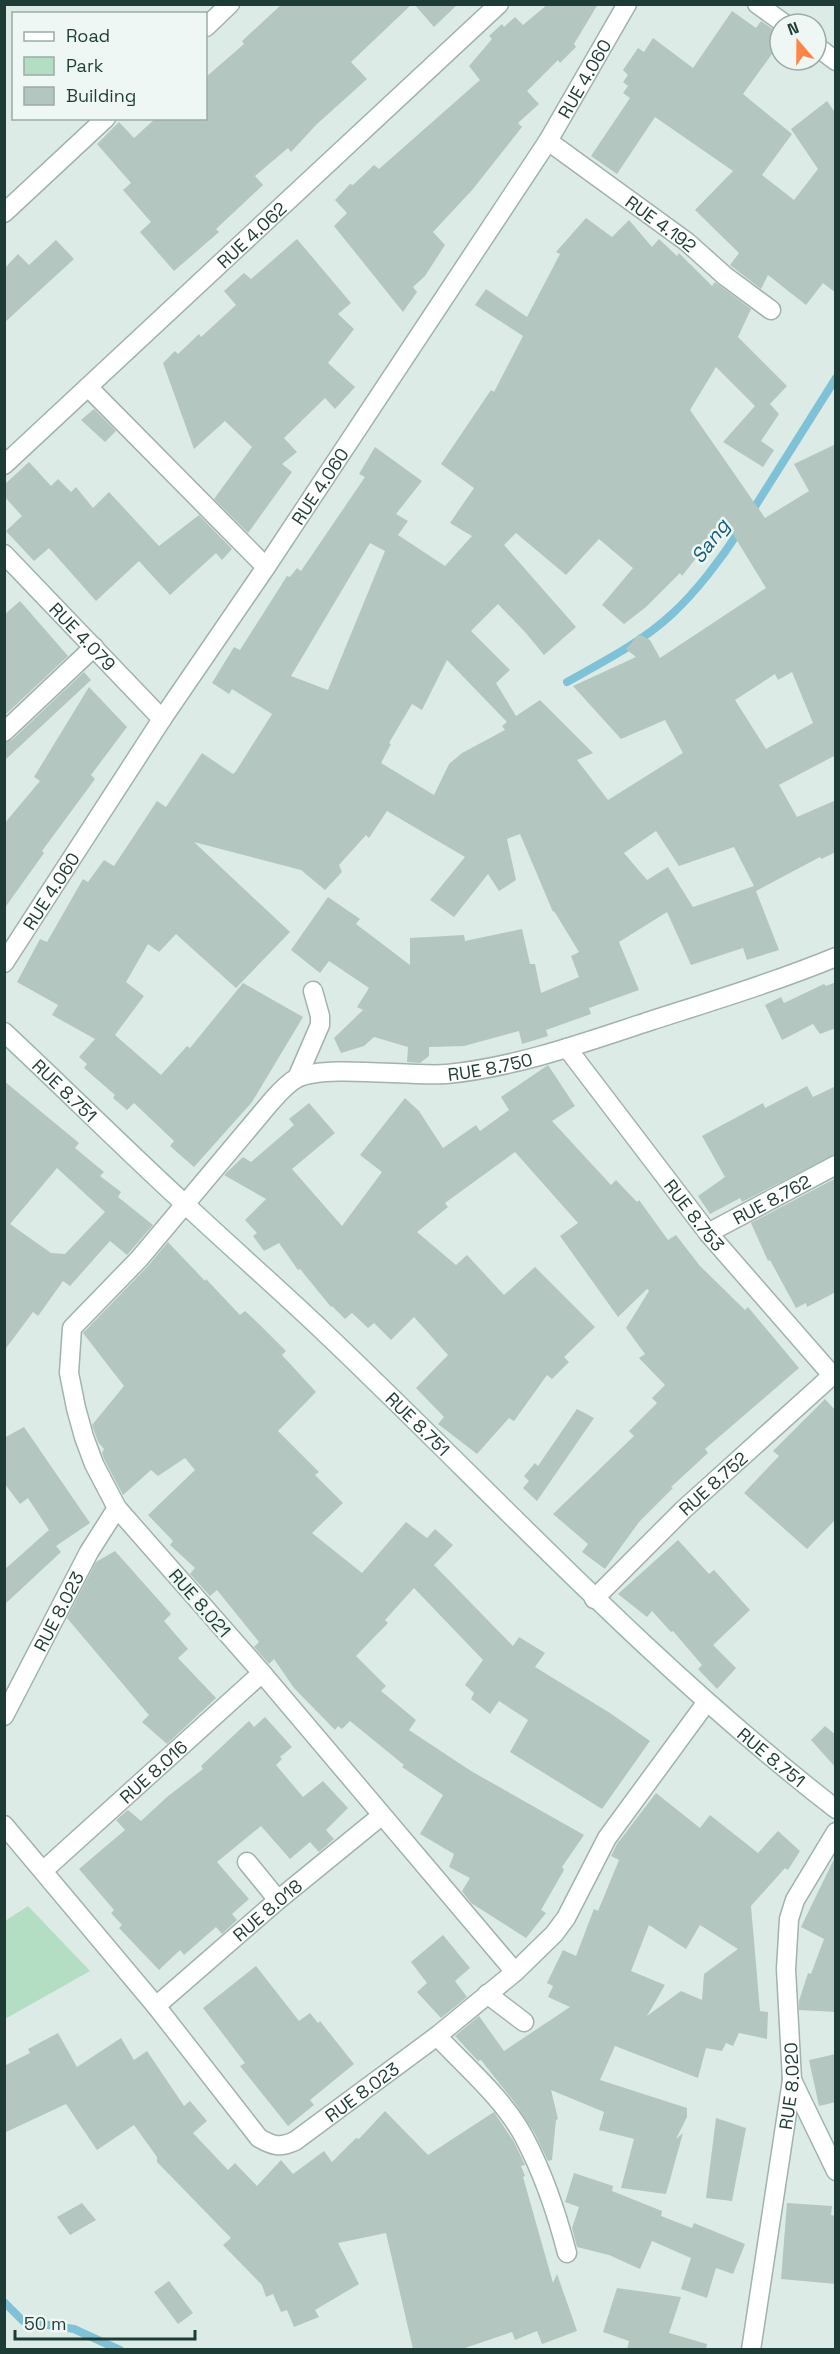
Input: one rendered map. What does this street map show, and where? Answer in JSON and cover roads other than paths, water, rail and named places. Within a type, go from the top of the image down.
[{"type":"street","points":[[207,26],[230,4]]},
{"type":"street","name":"RUE 4.062","points":[[4,465],[498,4]]},
{"type":"street","name":"RUE 4.060","points":[[4,963],[162,719],[266,567],[548,141],[627,4]]},
{"type":"street","points":[[4,213],[104,120]]},
{"type":"street","name":"RUE 4.192","points":[[548,141],[687,242],[725,276],[771,310]]},
{"type":"street","points":[[88,387],[266,567]]},
{"type":"street","name":"RUE 4.079","points":[[4,554],[162,719]]},
{"type":"street","points":[[4,732],[94,647]]},
{"type":"street","name":"RUE 8.750","points":[[297,1078],[333,1072],[424,1075],[465,1072],[508,1064],[567,1048],[790,975],[836,957]]},
{"type":"street","points":[[186,1205],[276,1096],[297,1078],[320,1025],[320,1016],[313,992]]},
{"type":"street","name":"RUE 8.751","points":[[4,1032],[325,1333],[594,1599],[706,1703],[774,1761],[836,1809]]},
{"type":"street","name":"RUE 8.753","points":[[567,1048],[708,1233],[834,1373]]},
{"type":"street","name":"RUE 8.762","points":[[708,1233],[836,1165]]},
{"type":"street","name":"RUE 8.021","points":[[186,1205],[139,1259],[77,1321],[70,1336],[69,1372],[84,1437],[94,1464],[117,1508],[347,1772],[381,1816],[515,1972]]},
{"type":"street","name":"RUE 8.752","points":[[594,1599],[683,1510],[834,1373]]},
{"type":"street","name":"RUE 8.023","points":[[4,1716],[89,1552],[117,1508]]},
{"type":"street","name":"RUE 8.016","points":[[44,1870],[262,1673]]},
{"type":"street","name":"RUE 8.023","points":[[4,1825],[156,2006],[259,2138],[272,2145],[283,2147],[295,2141],[437,2036],[515,1972],[554,1934],[566,1918],[607,1839],[706,1703]]},
{"type":"street","name":"RUE 8.018","points":[[156,2006],[278,1900],[381,1816]]},
{"type":"street","name":"RUE 8.020","points":[[751,2349],[792,2080],[786,1969],[789,1918],[795,1900],[836,1832]]},
{"type":"street","points":[[247,1862],[278,1900]]},
{"type":"street","points":[[487,1994],[524,2022]]},
{"type":"street","points":[[437,2036],[496,2097],[524,2137],[549,2196],[567,2253]]},
{"type":"street","points":[[792,2080],[836,2171]]},
{"type":"waterway","name":"Sang","points":[[751,513],[836,378]]},
{"type":"waterway","name":"Sang","points":[[567,682],[635,643],[672,614],[708,574],[739,531]]},
{"type":"waterway","points":[[4,2302],[23,2321],[74,2329],[120,2350]]}]
